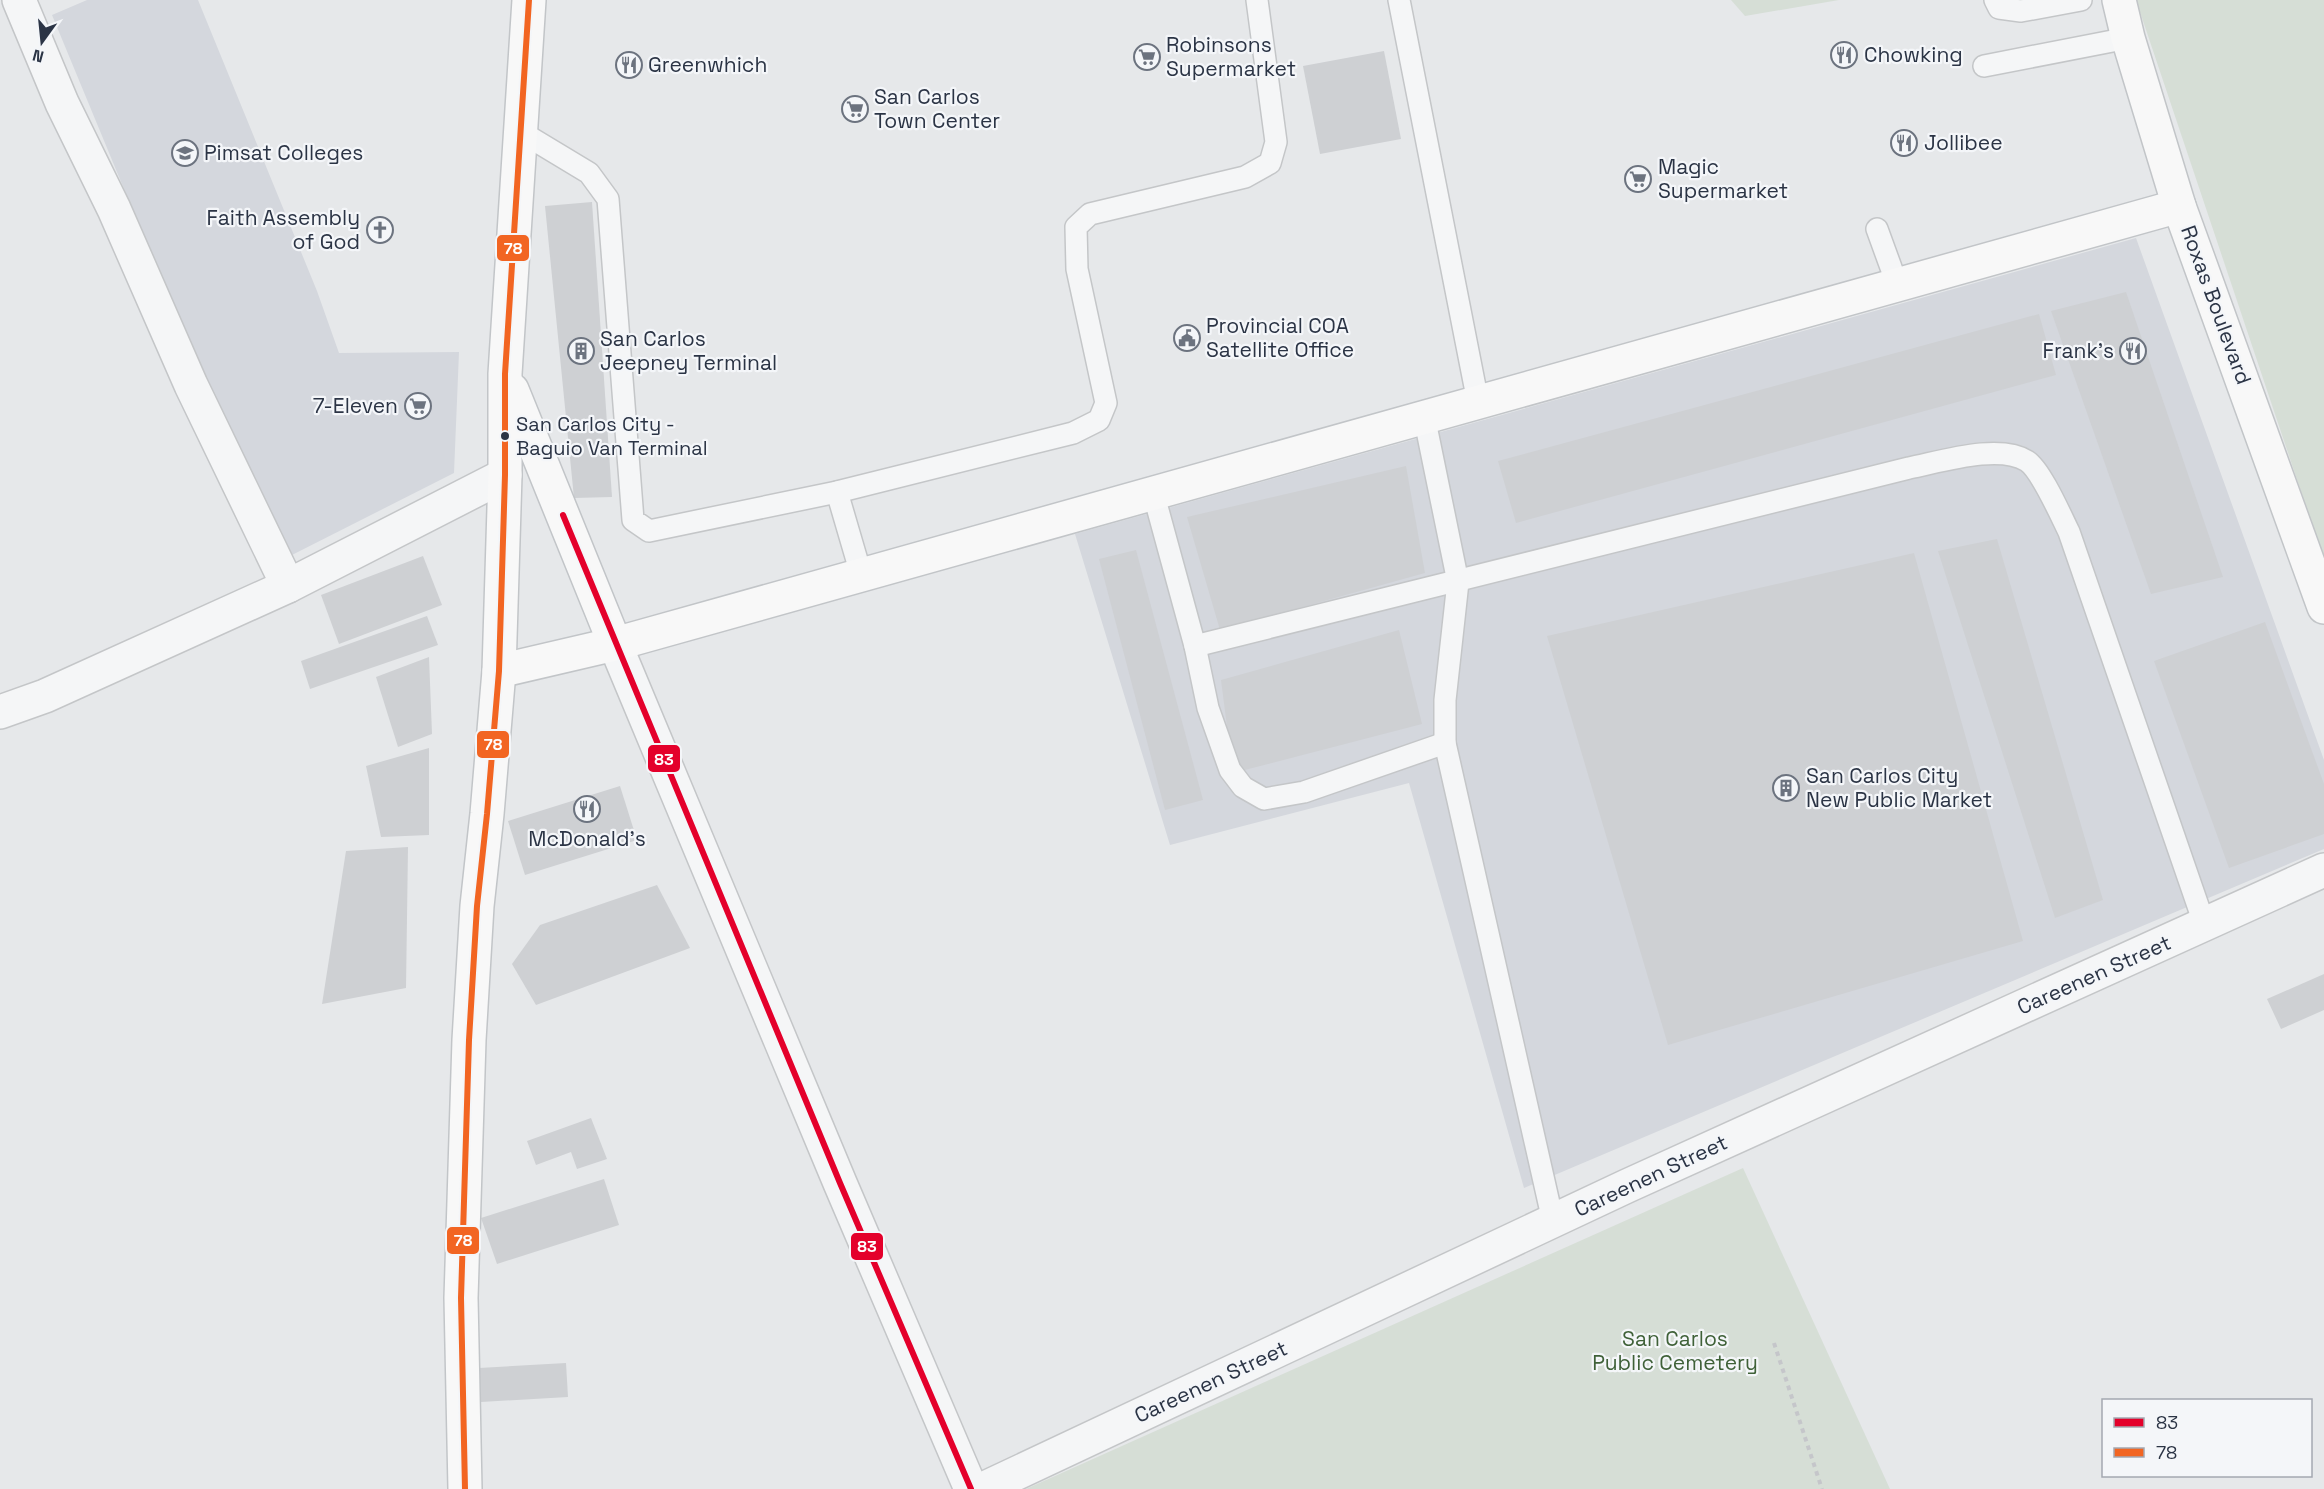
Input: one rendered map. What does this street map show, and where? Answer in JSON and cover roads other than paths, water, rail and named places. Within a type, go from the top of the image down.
[{"type":"main road","points":[[465,1489],[461,1298],[469,1040],[477,906],[499,671],[505,475],[505,374],[529,0]]},
{"type":"main road","name":"Roxas Boulevard","points":[[2119,0],[2128,38],[2180,206],[2324,607]]},
{"type":"main road","points":[[499,671],[615,644],[2180,206]]},
{"type":"main road","points":[[505,374],[615,644]]},
{"type":"street","points":[[19,0],[62,103],[114,209],[191,385],[288,586]]},
{"type":"street","points":[[0,712],[45,696],[288,586],[505,475]]},
{"type":"street","points":[[615,644],[840,1183],[971,1489]]},
{"type":"street","name":"Careenen Street","points":[[983,1489],[1659,1171],[2205,926],[2324,870]]},
{"type":"lane","points":[[521,132],[589,173],[608,200],[633,520],[649,531],[837,492],[1073,433],[1099,420],[1106,403],[1077,268],[1076,228],[1090,214],[1245,177],[1270,163],[1276,142],[1257,0]]},
{"type":"lane","points":[[1399,0],[1478,402]]},
{"type":"lane","points":[[1995,0],[1999,8],[2021,11],[2081,0]]},
{"type":"lane","points":[[1984,66],[2128,38]]},
{"type":"lane","points":[[1877,229],[1897,284]]},
{"type":"lane","points":[[1424,416],[1458,582],[1444,700],[1445,743],[1553,1221]]},
{"type":"lane","points":[[1195,646],[1909,468],[1983,454],[2005,454],[2028,461],[2043,481],[2069,532],[2205,926]]},
{"type":"lane","points":[[837,492],[861,574]]},
{"type":"lane","points":[[1153,492],[1195,646],[1208,708],[1230,770],[1243,787],[1264,799],[1304,792],[1445,743]]},
{"type":"place","name":"Chowking","points":[[1844,55]]},
{"type":"place","name":"Robinsons Supermarket","points":[[1147,57]]},
{"type":"place","name":"Greenwhich","points":[[629,65]]},
{"type":"place","name":"San Carlos Town Center","points":[[855,109]]},
{"type":"place","name":"Jollibee","points":[[1904,143]]},
{"type":"place","name":"Pimsat Colleges","points":[[185,153]]},
{"type":"place","name":"Magic Supermarket","points":[[1638,179]]},
{"type":"place","name":"Faith Assembly of God","points":[[380,230]]},
{"type":"place","name":"Provincial COA Satellite Office","points":[[1187,338]]},
{"type":"place","name":"San Carlos Jeepney Terminal","points":[[581,351]]},
{"type":"place","name":"Frank's","points":[[2133,351]]},
{"type":"place","name":"7-Eleven","points":[[418,406]]},
{"type":"place","name":"San Carlos City - Baguio Van Terminal","points":[[505,436]]},
{"type":"place","name":"San Carlos City New Public Market","points":[[1786,788]]},
{"type":"place","name":"McDonald's","points":[[587,809]]},
{"type":"park label","name":"San Carlos Public Cemetery","points":[[1675,1351]]}]
